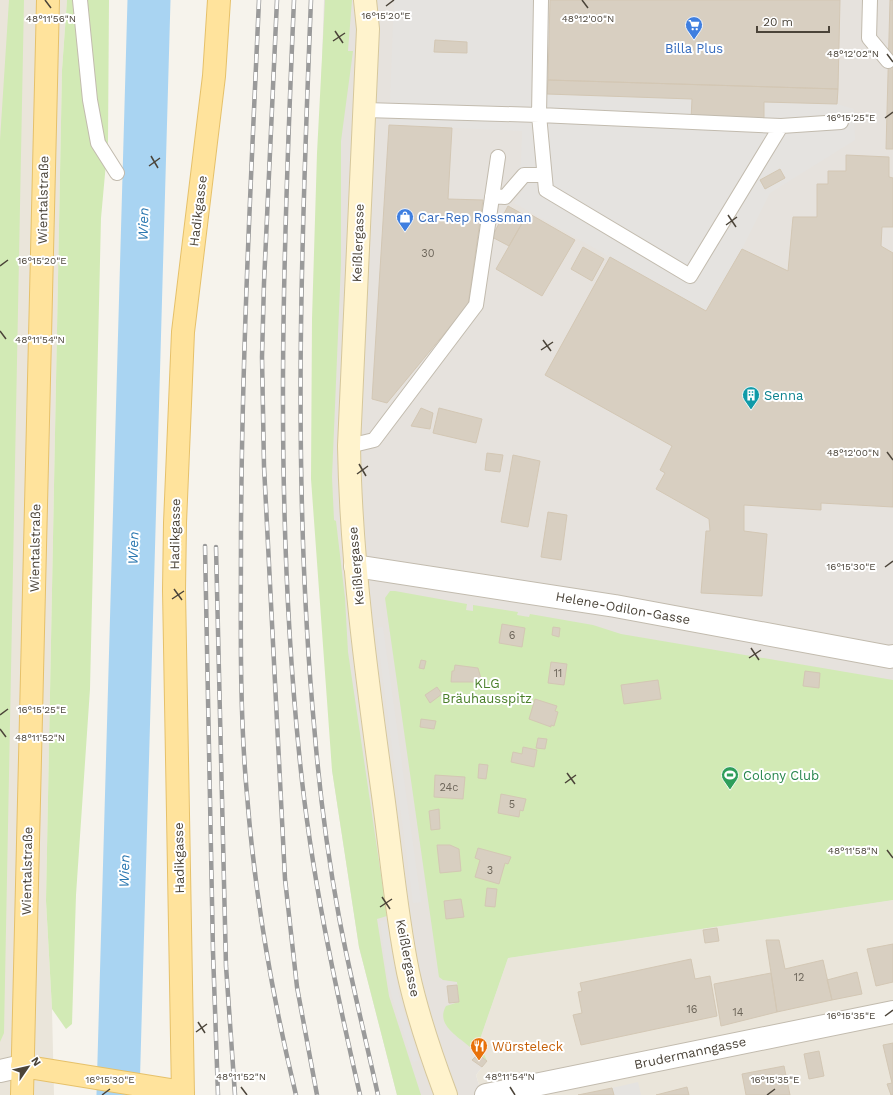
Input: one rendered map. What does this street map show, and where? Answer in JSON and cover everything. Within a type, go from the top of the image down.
[{"type":"main road","name":"Wientalstraße","points":[[22,1095],[48,0]]},
{"type":"main road","name":"Hadikgasse","points":[[177,1092],[174,606],[175,523],[183,332],[214,76],[219,0]]},
{"type":"main road","points":[[22,1066],[48,1072],[177,1092]]},
{"type":"street","name":"Keißlergasse","points":[[365,0],[368,29],[349,446],[355,566],[373,725],[405,952],[425,1035],[446,1095]]},
{"type":"street","name":"Keißlergasse","points":[[368,29],[377,0]]},
{"type":"street","name":"Helene-Odilon-Gasse","points":[[355,566],[615,606],[891,656]]},
{"type":"street","name":"Brudermanngasse","points":[[486,1095],[893,1012]]},
{"type":"street","points":[[0,1071],[22,1066]]},
{"type":"lane","points":[[80,0],[90,100],[98,143],[118,173]]},
{"type":"lane","points":[[541,0],[539,115],[546,190],[690,276],[781,126]]},
{"type":"lane","points":[[870,0],[869,38],[888,61]]},
{"type":"lane","points":[[365,110],[539,115],[781,126],[841,122]]},
{"type":"lane","points":[[349,446],[374,440],[476,306],[498,158]]},
{"type":"lane","points":[[492,196],[505,197],[524,175],[544,175]]},
{"type":"shaded area","points":[[0,0],[67,0],[62,70],[46,901],[52,1009],[54,1095],[0,1095]]},
{"type":"shaded area","points":[[324,0],[893,0],[893,900],[508,958],[479,1042],[487,1061],[476,1075],[482,1095],[397,1095],[359,947],[332,770],[321,93]]},
{"type":"shaded area","points":[[394,0],[550,0],[547,94],[692,99],[691,120],[764,122],[764,102],[837,104],[854,109],[855,140],[770,193],[742,249],[706,311],[514,203],[524,188],[512,179],[521,164],[522,131],[389,125]]},
{"type":"shaded area","points":[[383,627],[421,902],[413,903],[376,628]]},
{"type":"shaded area","points":[[893,900],[893,1095],[482,1095],[476,1075],[487,1061],[479,1042],[508,958]]},
{"type":"shaded area","points":[[387,920],[399,995],[419,1060],[413,1062],[392,997],[386,969],[380,921]]},
{"type":"shaded area","points":[[638,1082],[641,1095],[614,1095],[612,1088]]},
{"type":"green space","points":[[9,0],[24,0],[4,1033],[0,1042],[0,140]]},
{"type":"green space","points":[[67,0],[109,0],[108,141],[101,218],[90,689],[76,895],[72,1024],[66,1029],[52,1009],[46,901],[62,70]]},
{"type":"green space","points":[[325,0],[352,0],[348,51],[353,51],[341,141],[341,263],[332,477],[334,520],[336,521],[345,598],[348,652],[387,916],[377,919],[389,996],[421,1095],[397,1095],[359,947],[332,770],[311,479],[312,319],[317,153]]},
{"type":"green space","name":"Colony Club","points":[[390,591],[467,604],[466,610],[473,611],[473,605],[518,612],[517,615],[529,617],[530,614],[593,625],[621,634],[893,680],[893,900],[508,958],[479,1042],[487,1061],[455,1035],[446,1025],[444,1019],[443,1013],[446,1006],[459,1002],[457,982],[443,980],[439,977],[385,598]]},
{"type":"building","name":"Billa Plus","points":[[550,0],[840,0],[838,89],[548,80]]},
{"type":"building","points":[[890,0],[893,0],[893,149],[886,149]]},
{"type":"building","points":[[435,40],[467,42],[467,53],[434,52]]},
{"type":"building","points":[[548,80],[838,89],[837,104],[764,102],[764,122],[691,120],[692,99],[547,94]]},
{"type":"building","points":[[389,125],[452,128],[448,199],[483,200],[468,305],[387,403],[372,399]]},
{"type":"building","name":"Senna","points":[[846,155],[889,157],[889,177],[893,178],[893,227],[882,227],[881,246],[893,253],[893,507],[821,503],[821,510],[744,505],[744,531],[767,534],[762,596],[701,593],[706,531],[710,531],[709,519],[656,489],[665,473],[660,470],[672,446],[545,375],[610,257],[706,311],[742,249],[788,271],[793,217],[817,217],[817,184],[828,184],[828,171],[846,171]]},
{"type":"building","points":[[780,169],[785,178],[765,189],[760,180]]},
{"type":"building","points":[[508,206],[526,216],[509,246],[492,237]]},
{"type":"building","points":[[528,213],[575,240],[542,296],[496,269]]},
{"type":"building","points":[[583,247],[604,259],[592,281],[571,269]]},
{"type":"building","points":[[421,408],[433,413],[430,429],[411,426]]},
{"type":"building","points":[[439,408],[482,419],[476,443],[433,433]]},
{"type":"building","points":[[487,453],[503,455],[500,472],[485,470]]},
{"type":"building","points":[[513,455],[540,461],[528,527],[501,522]]},
{"type":"building","points":[[548,512],[567,515],[561,560],[541,557]]},
{"type":"building","points":[[502,624],[525,628],[522,647],[499,643]]},
{"type":"building","points":[[553,627],[560,628],[559,637],[552,635]]},
{"type":"building","points":[[421,660],[426,661],[424,669],[419,668]]},
{"type":"building","points":[[551,662],[567,664],[564,685],[548,683]]},
{"type":"building","points":[[455,665],[478,668],[482,682],[451,682],[452,671],[454,671]]},
{"type":"building","points":[[805,671],[820,673],[819,688],[803,686]]},
{"type":"building","points":[[658,680],[661,699],[624,704],[621,685]]},
{"type":"building","points":[[437,687],[442,694],[430,703],[425,695]]},
{"type":"building","points":[[535,699],[557,706],[555,711],[558,712],[554,726],[551,725],[551,727],[529,719]]},
{"type":"building","points":[[421,719],[436,721],[434,729],[420,727]]},
{"type":"building","points":[[538,738],[547,739],[545,749],[536,748]]},
{"type":"building","points":[[523,747],[537,750],[534,767],[511,762],[513,752],[522,754]]},
{"type":"building","points":[[479,764],[488,765],[486,779],[478,778]]},
{"type":"building","points":[[435,775],[465,777],[463,799],[434,797]]},
{"type":"building","points":[[501,794],[526,799],[523,811],[520,810],[519,817],[498,813]]},
{"type":"building","points":[[439,809],[440,829],[431,830],[429,811]]},
{"type":"building","points":[[437,845],[450,845],[459,849],[461,871],[440,873]]},
{"type":"building","points":[[478,848],[511,857],[508,864],[505,863],[499,884],[475,877],[480,860],[475,858]]},
{"type":"building","points":[[487,888],[497,889],[495,907],[485,906]]},
{"type":"building","points":[[461,899],[464,917],[446,919],[444,901]]},
{"type":"building","points":[[717,928],[719,941],[705,943],[703,930]]},
{"type":"building","points":[[766,940],[779,940],[785,969],[823,960],[832,1000],[777,1012]]},
{"type":"building","points":[[893,944],[893,982],[876,986],[867,949]]},
{"type":"building","points":[[691,959],[695,979],[710,976],[717,1016],[581,1045],[573,1015],[582,1013],[578,992],[582,991],[580,983]]},
{"type":"building","points":[[857,972],[862,994],[832,1000],[827,980]]},
{"type":"building","points":[[771,973],[777,1012],[721,1026],[714,984]]},
{"type":"building","points":[[457,985],[459,1002],[449,1003],[447,986]]},
{"type":"building","points":[[893,1043],[893,1095],[891,1095],[887,1084],[892,1083],[883,1045]]},
{"type":"building","points":[[819,1051],[824,1076],[809,1079],[804,1054]]},
{"type":"building","points":[[478,1054],[487,1061],[482,1067],[472,1060]]},
{"type":"building","points":[[784,1066],[790,1095],[746,1095],[742,1074]]},
{"type":"building","points":[[687,1087],[689,1095],[656,1095]]},
{"type":"building","points":[[612,1088],[614,1095],[578,1095]]},
{"type":"waterway","name":"Wien","points":[[118,1095],[149,0]]},
{"type":"railway","points":[[259,0],[247,265],[243,397],[241,663],[244,762],[250,833],[260,909],[279,1021],[296,1095]]},
{"type":"railway","points":[[277,0],[264,283],[262,357],[264,466],[285,879],[297,987],[317,1095]]},
{"type":"railway","points":[[294,0],[284,282],[283,376],[286,564],[291,658],[299,752],[316,881],[332,967],[360,1095]]},
{"type":"railway","points":[[311,0],[304,184],[301,368],[303,552],[308,644],[319,781],[331,872],[348,961],[378,1095]]},
{"type":"railway","points":[[205,546],[213,952],[218,1095]]},
{"type":"railway","points":[[216,547],[226,966],[235,1095]]},
{"type":"place","name":"Billa Plus","points":[[694,40]]},
{"type":"place","name":"Car-Rep Rossman","points":[[405,232]]},
{"type":"place","name":"Senna","points":[[751,410]]},
{"type":"place","name":"Colony Club","points":[[730,790]]},
{"type":"place","name":"Würsteleck","points":[[479,1061]]},
{"type":"park label","name":"KLG Bräuhausspitz","points":[[487,690]]}]
